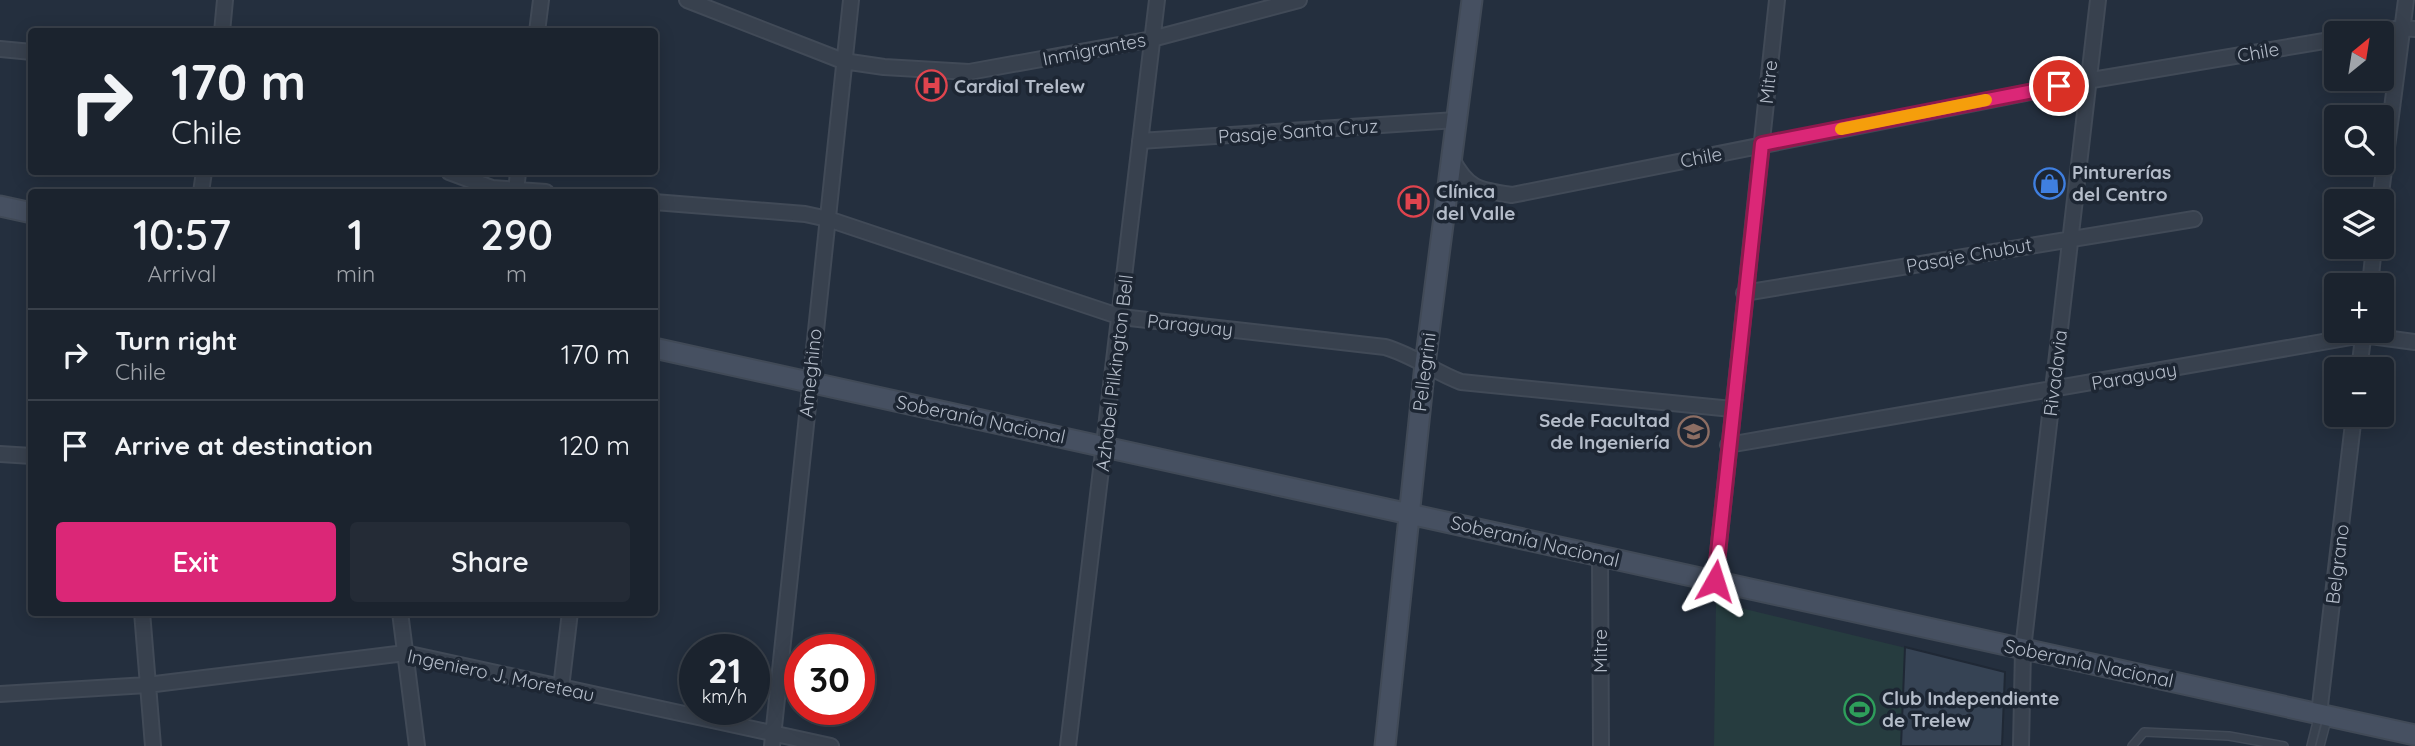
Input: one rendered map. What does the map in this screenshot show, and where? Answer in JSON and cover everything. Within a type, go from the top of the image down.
[{"type":"street","points":[[222,28],[225,0]]},
{"type":"street","points":[[538,28],[541,0]]},
{"type":"street","name":"Inmigrantes","points":[[687,0],[844,61],[884,67],[969,72],[1152,38],[1299,0]]},
{"type":"street","name":"Ameghino","points":[[773,740],[808,382],[851,0]]},
{"type":"street","name":"Azhabel Pilkington Bell","points":[[1068,746],[1157,0]]},
{"type":"street","name":"Pellegrini","points":[[1385,746],[1407,513],[1472,0]]},
{"type":"street","name":"Mitre","points":[[1715,581],[1777,0]]},
{"type":"street","name":"Rivadavia","points":[[2021,746],[2023,649],[2098,0]]},
{"type":"street","points":[[2382,189],[2409,28],[2406,0]]},
{"type":"street","name":"Chile","points":[[1452,159],[1463,180],[1471,186],[1512,194],[2087,80],[2324,41]]},
{"type":"street","points":[[0,49],[28,52]]},
{"type":"street","name":"Pasaje Santa Cruz","points":[[1140,141],[1456,120]]},
{"type":"street","points":[[457,175],[500,189]]},
{"type":"street","name":"Paraguay","points":[[658,202],[805,214],[828,219],[1121,317],[1385,347],[1410,354],[1461,382],[1732,409]]},
{"type":"street","points":[[0,206],[28,212]]},
{"type":"street","name":"Pasaje Chubut","points":[[1744,293],[2194,219]]},
{"type":"street","name":"Paraguay","points":[[2394,338],[2415,342]]},
{"type":"street","name":"Paraguay","points":[[1728,445],[2053,390],[2324,340]]},
{"type":"street","name":"Soberanía Nacional","points":[[658,349],[2415,735]]},
{"type":"street","name":"Belgrano","points":[[2324,715],[2353,427]]},
{"type":"street","points":[[0,454],[28,456]]},
{"type":"street","name":"Mitre","points":[[1600,556],[1601,746]]},
{"type":"street","points":[[142,616],[153,746]]},
{"type":"street","points":[[400,616],[417,746]]},
{"type":"street","points":[[561,688],[570,616]]},
{"type":"street","name":"Ingeniero J. Moreteau","points":[[0,694],[147,685],[405,653],[773,740],[831,746]]},
{"type":"lane","points":[[2311,746],[2324,715]]},
{"type":"lane","points":[[2320,746],[2324,715]]},
{"type":"lane","points":[[2132,746],[2144,732],[2228,736],[2284,746]]},
{"type":"green space","name":"Club Independiente de Trelew","points":[[1716,602],[2005,672],[2002,746],[1714,746]]},
{"type":"building","points":[[1905,647],[2005,672],[2002,746],[1901,746]]},
{"type":"slow traffic","points":[[1841,129],[1986,100]]},
{"type":"place","name":"Cardial Trelew","points":[[931,86]]},
{"type":"place","name":"Pinturerías del Centro","points":[[2049,183]]},
{"type":"place","name":"Clínica del Valle","points":[[1413,202]]},
{"type":"place","name":"Sede Facultad de Ingeniería","points":[[1693,431]]},
{"type":"place","name":"Club Independiente de Trelew","points":[[1859,709]]},
{"type":"route","points":[[1715,581],[1762,144],[2059,86]]}]
